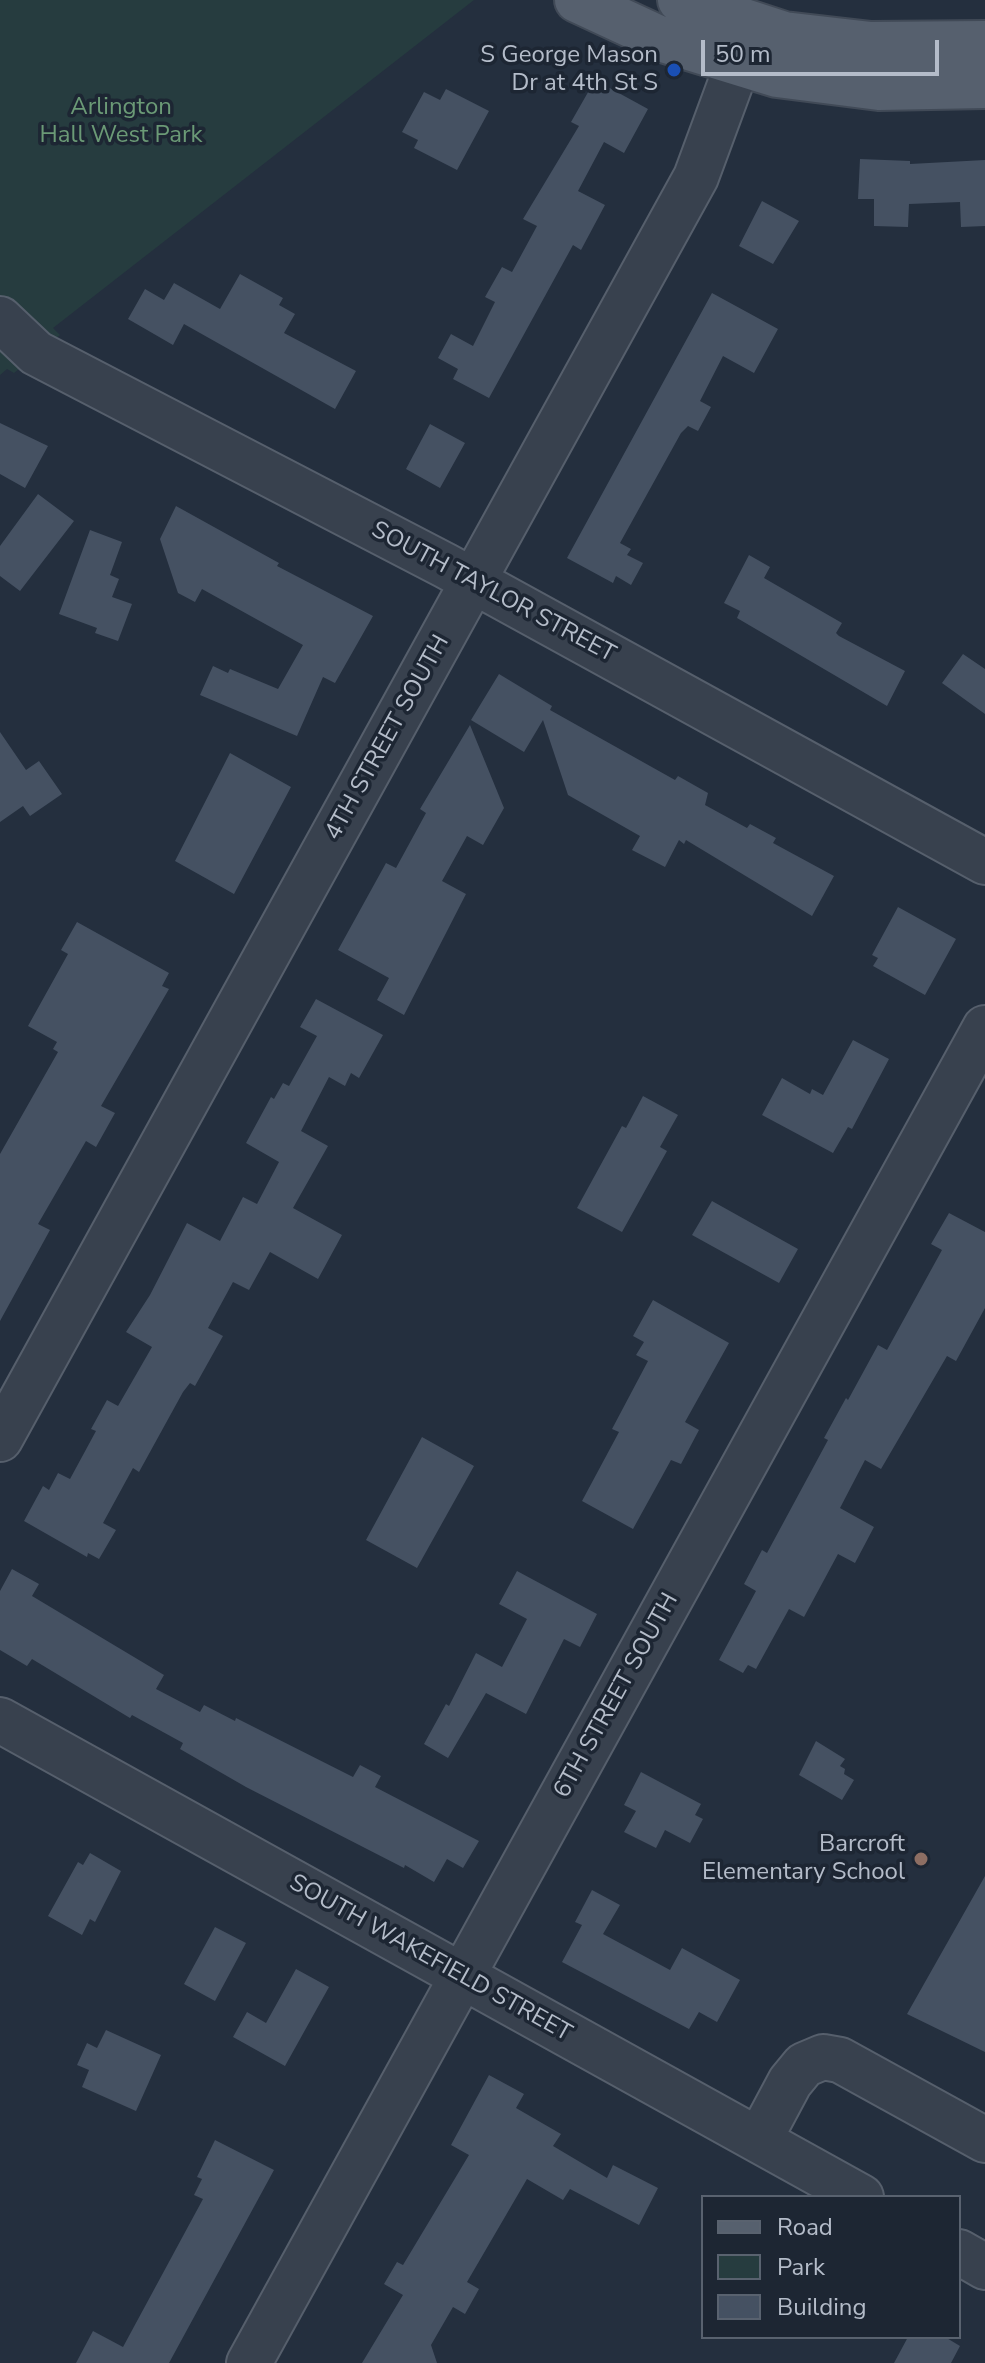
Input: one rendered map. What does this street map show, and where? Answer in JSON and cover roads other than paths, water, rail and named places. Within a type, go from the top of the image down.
[{"type":"main road","points":[[577,0],[663,40],[745,46],[784,34],[871,44],[985,43]]},
{"type":"main road","points":[[680,0],[745,46],[777,75],[879,88],[985,86]]},
{"type":"street","name":"4TH STREET SOUTH","points":[[0,1439],[696,177],[745,46]]},
{"type":"street","name":"SOUTH TAYLOR STREET","points":[[2,321],[36,353],[475,582],[985,862]]},
{"type":"street","name":"6TH STREET SOUTH","points":[[249,2363],[985,1028]]},
{"type":"street","name":"SOUTH WAKEFIELD STREET","points":[[0,1720],[857,2195]]},
{"type":"street","points":[[759,2140],[790,2082],[804,2065],[823,2057],[840,2060],[985,2140]]},
{"type":"street","points":[[961,2253],[985,2267]]},
{"type":"place","name":"S George Mason Dr at 4th St S","points":[[674,70]]},
{"type":"place","name":"Barcroft Elementary School","points":[[921,1859]]},
{"type":"park label","name":"Arlington Hall West Park","points":[[121,122]]}]
